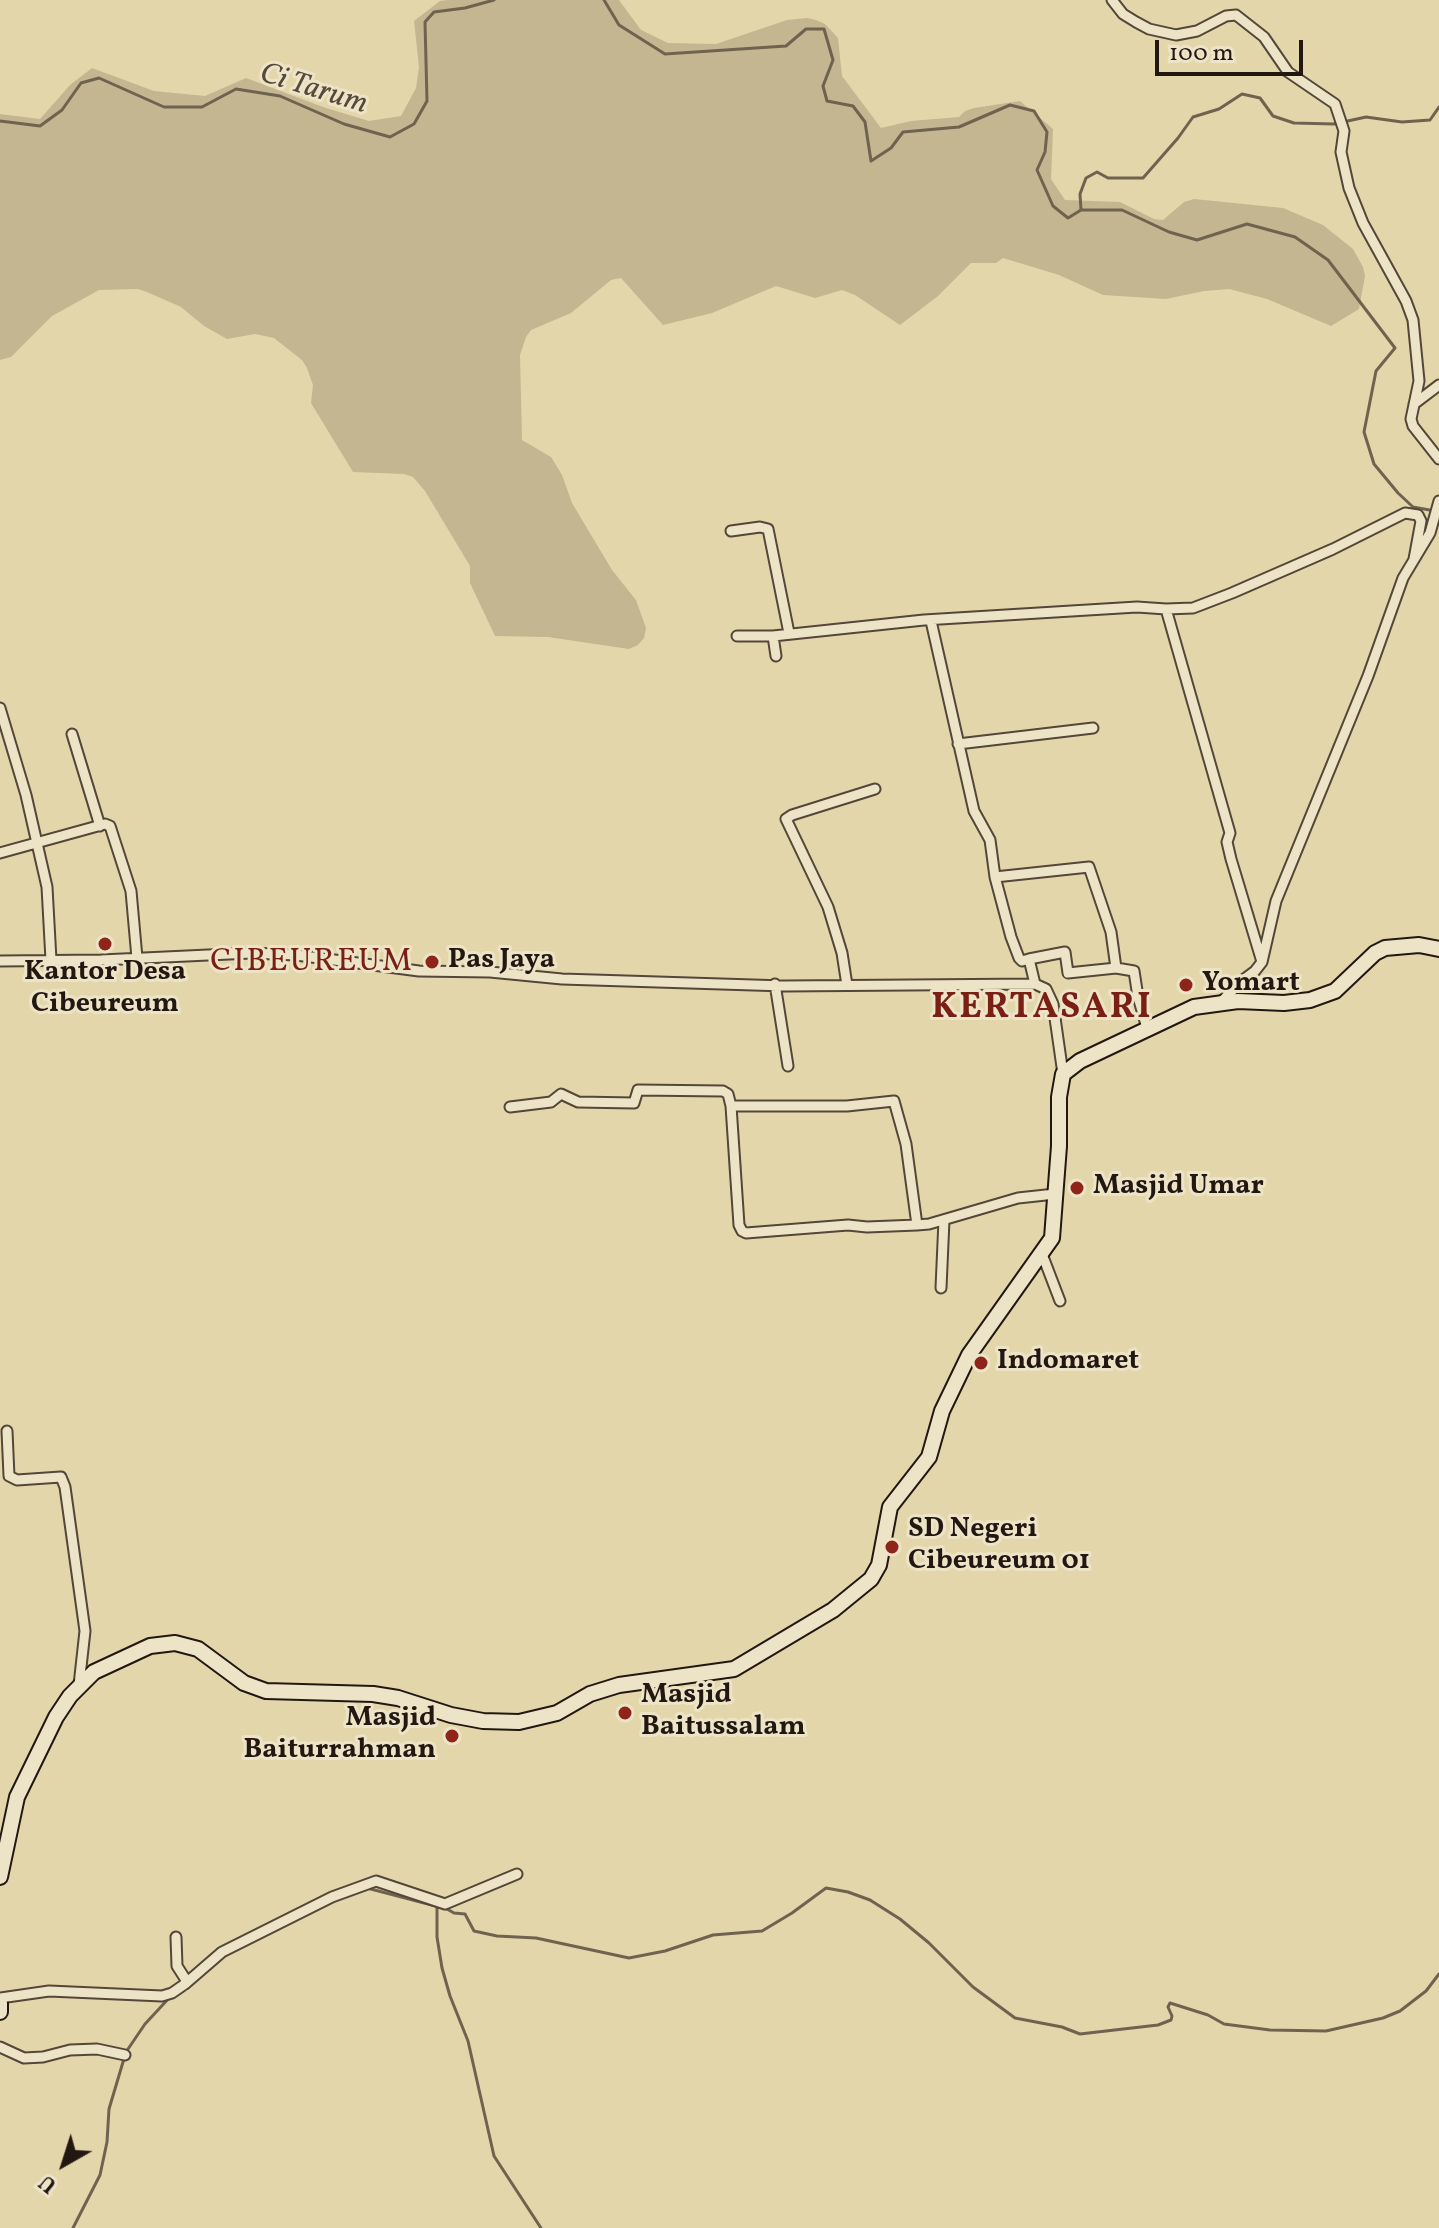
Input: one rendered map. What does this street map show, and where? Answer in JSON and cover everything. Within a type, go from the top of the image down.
[{"type":"main road","points":[[0,1877],[17,1797],[56,1717],[79,1685],[94,1672],[150,1646],[175,1643],[198,1649],[244,1683],[266,1691],[373,1694],[398,1698],[451,1715],[503,1722],[532,1720],[557,1713],[590,1694],[619,1685],[734,1669],[833,1610],[871,1579],[879,1565],[890,1507],[929,1457],[942,1411],[969,1355],[1052,1238],[1059,1097],[1063,1074],[1080,1061],[1194,1007],[1221,1002],[1284,1003],[1310,1000],[1335,991],[1375,953],[1385,948],[1419,945],[1439,949]]},
{"type":"main road","points":[[0,2000],[0,2012]]},
{"type":"street","points":[[1112,0],[1123,14],[1161,33],[1186,34],[1231,14],[1236,15],[1266,39],[1288,72],[1333,101],[1344,131],[1341,152],[1349,188],[1363,223],[1406,301],[1413,320],[1419,381],[1411,419],[1413,426],[1439,459]]},
{"type":"street","points":[[1414,404],[1439,385]]},
{"type":"street","points":[[1221,1002],[1262,962],[1276,901],[1368,676],[1403,578],[1430,533],[1439,501]]},
{"type":"street","points":[[737,636],[773,636],[931,621],[1137,607],[1193,608],[1333,549],[1405,513],[1418,515],[1421,521],[1414,559]]},
{"type":"street","points":[[731,531],[760,527],[768,529],[789,633]]},
{"type":"street","points":[[1166,609],[1230,833],[1227,842],[1231,859],[1262,962]]},
{"type":"street","points":[[931,621],[974,811],[990,840],[995,877],[1019,958],[1022,961],[1065,952],[1068,973],[1116,968],[1134,971],[1147,1028]]},
{"type":"street","points":[[773,636],[776,656]]},
{"type":"street","points":[[0,708],[26,795],[49,901],[51,960]]},
{"type":"street","points":[[958,744],[1093,728]]},
{"type":"street","points":[[72,734],[100,826]]},
{"type":"street","points":[[847,985],[842,953],[828,907],[786,819],[875,789]]},
{"type":"street","points":[[0,853],[107,824],[111,828],[131,891],[137,958]]},
{"type":"street","points":[[995,877],[1089,867],[1111,932],[1116,968]]},
{"type":"street","points":[[0,961],[137,958],[216,952],[266,953],[419,971],[490,972],[562,979],[847,985],[1035,984],[1046,989],[1053,1004],[1063,1074]]},
{"type":"street","points":[[1029,959],[1035,984]]},
{"type":"street","points":[[775,984],[788,1066]]},
{"type":"street","points":[[510,1107],[554,1101],[561,1094],[576,1102],[634,1103],[638,1090],[723,1091],[728,1094],[731,1106],[739,1225],[742,1231],[917,1225],[1018,1198],[1055,1194]]},
{"type":"street","points":[[731,1106],[847,1106],[894,1101],[906,1144],[917,1225]]},
{"type":"street","points":[[941,1288],[944,1220]]},
{"type":"street","points":[[1042,1254],[1060,1301]]},
{"type":"street","points":[[7,1431],[8,1471],[13,1479],[61,1477],[65,1487],[85,1631],[79,1685]]},
{"type":"street","points":[[0,2000],[49,1991],[162,1996],[185,1984],[222,1952],[332,1897],[376,1881],[443,1904],[517,1874]]},
{"type":"street","points":[[176,1937],[177,1966],[186,1980],[185,1984]]},
{"type":"street","points":[[0,2047],[24,2058],[97,2049],[125,2055]]},
{"type":"shaded area","points":[[619,0],[641,30],[668,43],[716,44],[787,20],[816,20],[825,24],[838,38],[842,76],[881,128],[911,121],[959,117],[974,108],[1020,101],[1053,129],[1051,179],[1065,200],[1120,202],[1154,219],[1163,220],[1184,202],[1194,199],[1283,208],[1323,225],[1353,249],[1365,276],[1359,309],[1331,326],[1267,299],[1229,289],[1166,299],[1103,295],[1059,275],[1003,258],[996,263],[971,263],[938,296],[900,325],[855,295],[842,290],[815,298],[776,286],[712,313],[663,325],[621,278],[611,280],[571,313],[531,330],[526,337],[520,355],[522,440],[551,457],[562,475],[572,503],[612,570],[636,600],[646,628],[644,638],[629,649],[548,637],[495,636],[470,583],[470,566],[425,491],[413,477],[404,474],[353,472],[311,403],[313,385],[307,368],[302,360],[274,338],[255,334],[227,339],[204,326],[181,307],[147,292],[138,289],[99,290],[52,316],[11,357],[0,360],[0,114],[40,119],[70,85],[92,68],[154,91],[205,96],[246,78],[369,121],[401,116],[416,88],[419,67],[414,21],[440,1]]},
{"type":"waterway","name":"Ci Tarum","points":[[0,121],[40,126],[62,110],[81,83],[99,78],[164,107],[202,107],[236,89],[280,96],[344,124],[390,137],[414,124],[427,101],[425,22],[434,12],[494,0]]},
{"type":"waterway","name":"Ci Tarum","points":[[604,0],[619,25],[665,54],[786,46],[806,29],[824,29],[833,60],[823,86],[827,101],[853,106],[865,122],[871,161],[891,148],[903,132],[959,127],[1010,105],[1034,111],[1047,132],[1045,152],[1037,170],[1053,206],[1068,218],[1081,210],[1122,210],[1169,232],[1197,240],[1247,224],[1295,237],[1328,260],[1395,348],[1376,371],[1364,432],[1374,464],[1398,493],[1413,507],[1435,511]]},
{"type":"waterway","points":[[1081,210],[1080,194],[1086,178],[1097,172],[1108,178],[1143,178],[1193,117],[1219,109],[1242,94],[1260,98],[1273,116],[1294,123],[1334,124],[1366,117],[1402,122],[1430,120],[1439,107]]},
{"type":"waterway","points":[[367,1888],[465,1914],[474,1931],[536,1938],[629,1958],[665,1951],[713,1935],[762,1931],[826,1888],[848,1892],[870,1900],[900,1919],[973,1987],[1015,2018],[1062,2027],[1080,2034],[1158,2025],[1171,2020],[1170,2003],[1208,2015],[1224,2024],[1270,2030],[1326,2031],[1400,2011],[1426,1991],[1439,1974]]},
{"type":"waterway","points":[[437,1906],[437,1937],[442,1968],[468,2041],[494,2156],[541,2228]]},
{"type":"waterway","points":[[73,2228],[100,2175],[107,2142],[109,2109],[126,2052],[145,2024],[170,1997]]},
{"type":"place","name":"Kantor Desa Cibeureum","points":[[105,944]]},
{"type":"place","name":"Pas Jaya","points":[[432,962]]},
{"type":"place","name":"Yomart","points":[[1186,985]]},
{"type":"place","name":"Masjid Umar","points":[[1077,1188]]},
{"type":"place","name":"Indomaret","points":[[981,1363]]},
{"type":"place","name":"SD Negeri Cibeureum 01","points":[[892,1547]]},
{"type":"place","name":"Masjid Baitussalam","points":[[625,1713]]},
{"type":"place","name":"Masjid Baiturrahman","points":[[452,1736]]},
{"type":"district","name":"CIBEUREUM","points":[[312,964]]},
{"type":"district","name":"KERTASARI","points":[[1042,1010]]}]
